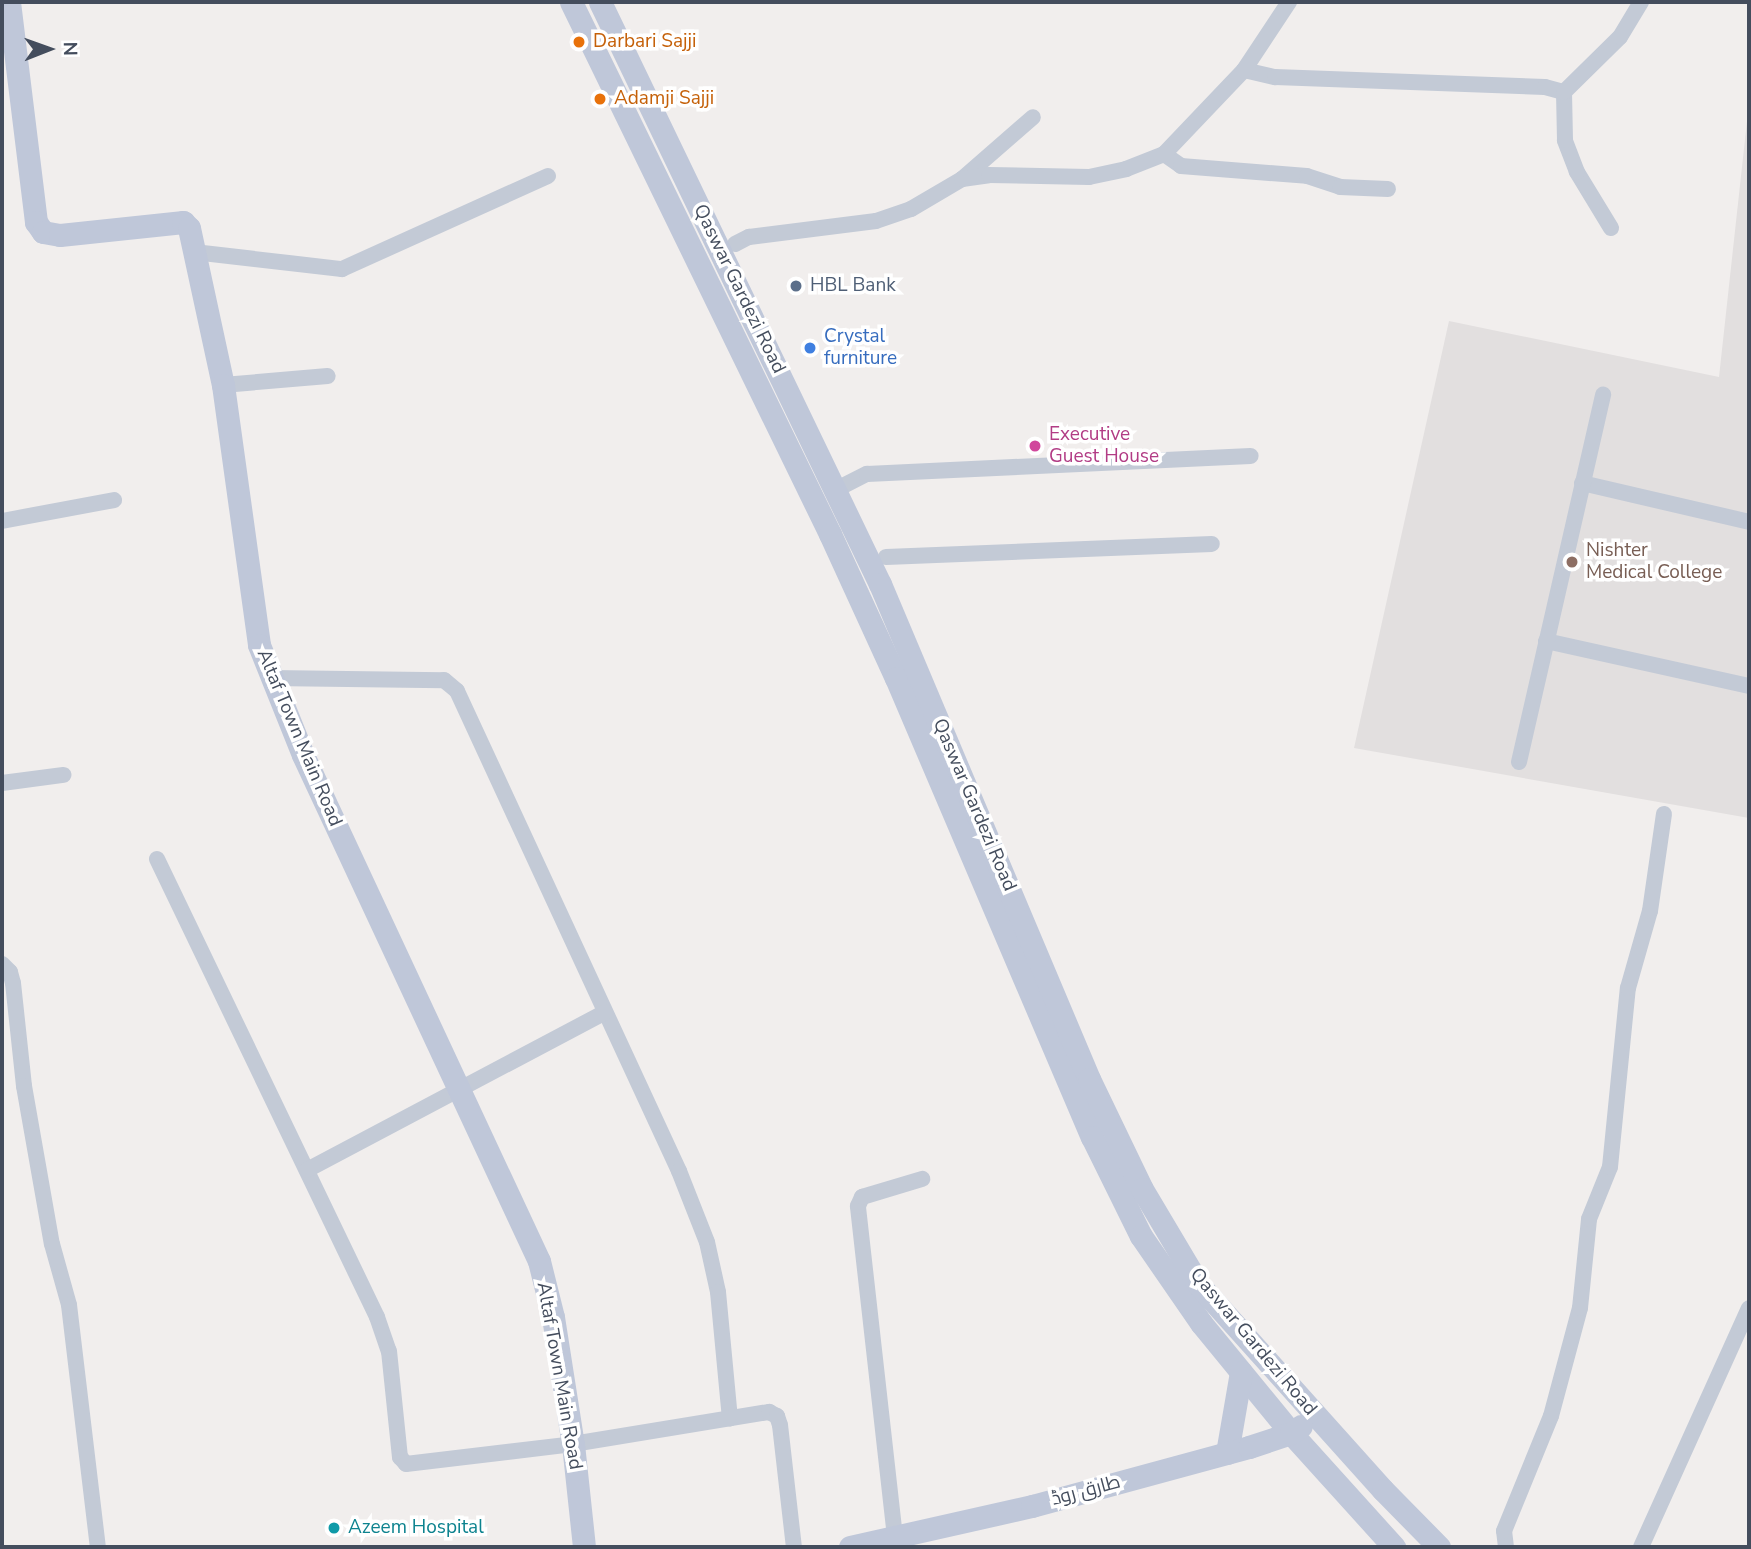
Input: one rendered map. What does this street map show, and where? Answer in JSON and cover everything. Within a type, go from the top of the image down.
[{"type":"main road","name":"Altaf Town Main Road","points":[[9,2],[36,222],[43,232],[60,235],[183,222],[189,228],[223,385],[260,645],[270,678],[303,755],[539,1261],[553,1317],[573,1444],[584,1547]]},
{"type":"main road","points":[[571,2],[841,558],[1092,1137],[1141,1236],[1201,1323],[1291,1433],[1394,1547]]},
{"type":"main road","name":"Qaswar Gardezi Road","points":[[600,2],[891,608],[1088,1079],[1142,1189],[1199,1285],[1438,1547]]},
{"type":"main road","points":[[1227,1453],[1241,1372]]},
{"type":"main road","name":"طارق روڈ","points":[[850,1547],[1032,1506],[1227,1453],[1291,1433],[1315,1415]]},
{"type":"street","points":[[962,178],[989,175],[1088,177],[1126,169],[1164,154],[1244,71],[1289,2]]},
{"type":"street","points":[[1611,228],[1577,172],[1565,140],[1564,92],[1620,37],[1641,2]]},
{"type":"street","points":[[1244,71],[1275,77],[1545,87],[1564,92]]},
{"type":"street","points":[[735,244],[748,237],[876,221],[911,209],[962,178],[1033,117]]},
{"type":"street","points":[[1164,154],[1181,166],[1307,176],[1340,187],[1388,189]]},
{"type":"street","points":[[194,253],[342,269],[548,176]]},
{"type":"street","points":[[223,385],[328,376]]},
{"type":"street","points":[[1519,762],[1603,394]]},
{"type":"street","points":[[835,490],[867,474],[1251,456]]},
{"type":"street","points":[[1583,483],[1749,522]]},
{"type":"street","points":[[2,521],[114,500]]},
{"type":"street","points":[[886,557],[1212,544]]},
{"type":"street","points":[[1546,641],[1749,686]]},
{"type":"street","points":[[270,678],[444,680],[453,685],[678,1171],[707,1242],[718,1292],[730,1418]]},
{"type":"street","points":[[2,783],[63,775]]},
{"type":"street","points":[[1506,1547],[1504,1531],[1555,1403],[1580,1308],[1589,1219],[1610,1167],[1628,988],[1650,911],[1664,814]]},
{"type":"street","points":[[157,859],[381,1328],[389,1351],[400,1457],[406,1464],[573,1444],[769,1412],[777,1416],[794,1547]]},
{"type":"street","points":[[2,964],[10,972],[13,983],[24,1086],[51,1244],[69,1305],[98,1547]]},
{"type":"street","points":[[306,1170],[605,1012]]},
{"type":"street","points":[[895,1537],[858,1206],[862,1197],[922,1179]]},
{"type":"street","points":[[1641,1547],[1749,1308]]},
{"type":"shaded area","name":"Nishter Medical College","points":[[1749,103],[1749,818],[1354,748],[1449,321],[1719,377]]},
{"type":"place","name":"Darbari Sajji","points":[[579,42]]},
{"type":"place","name":"Adamji Sajji","points":[[600,99]]},
{"type":"place","name":"HBL Bank","points":[[796,286]]},
{"type":"place","name":"Crystal furniture","points":[[810,348]]},
{"type":"place","name":"Executive Guest House","points":[[1035,446]]},
{"type":"place","name":"Nishter Medical College","points":[[1572,562]]},
{"type":"place","name":"Azeem Hospital","points":[[334,1528]]}]
